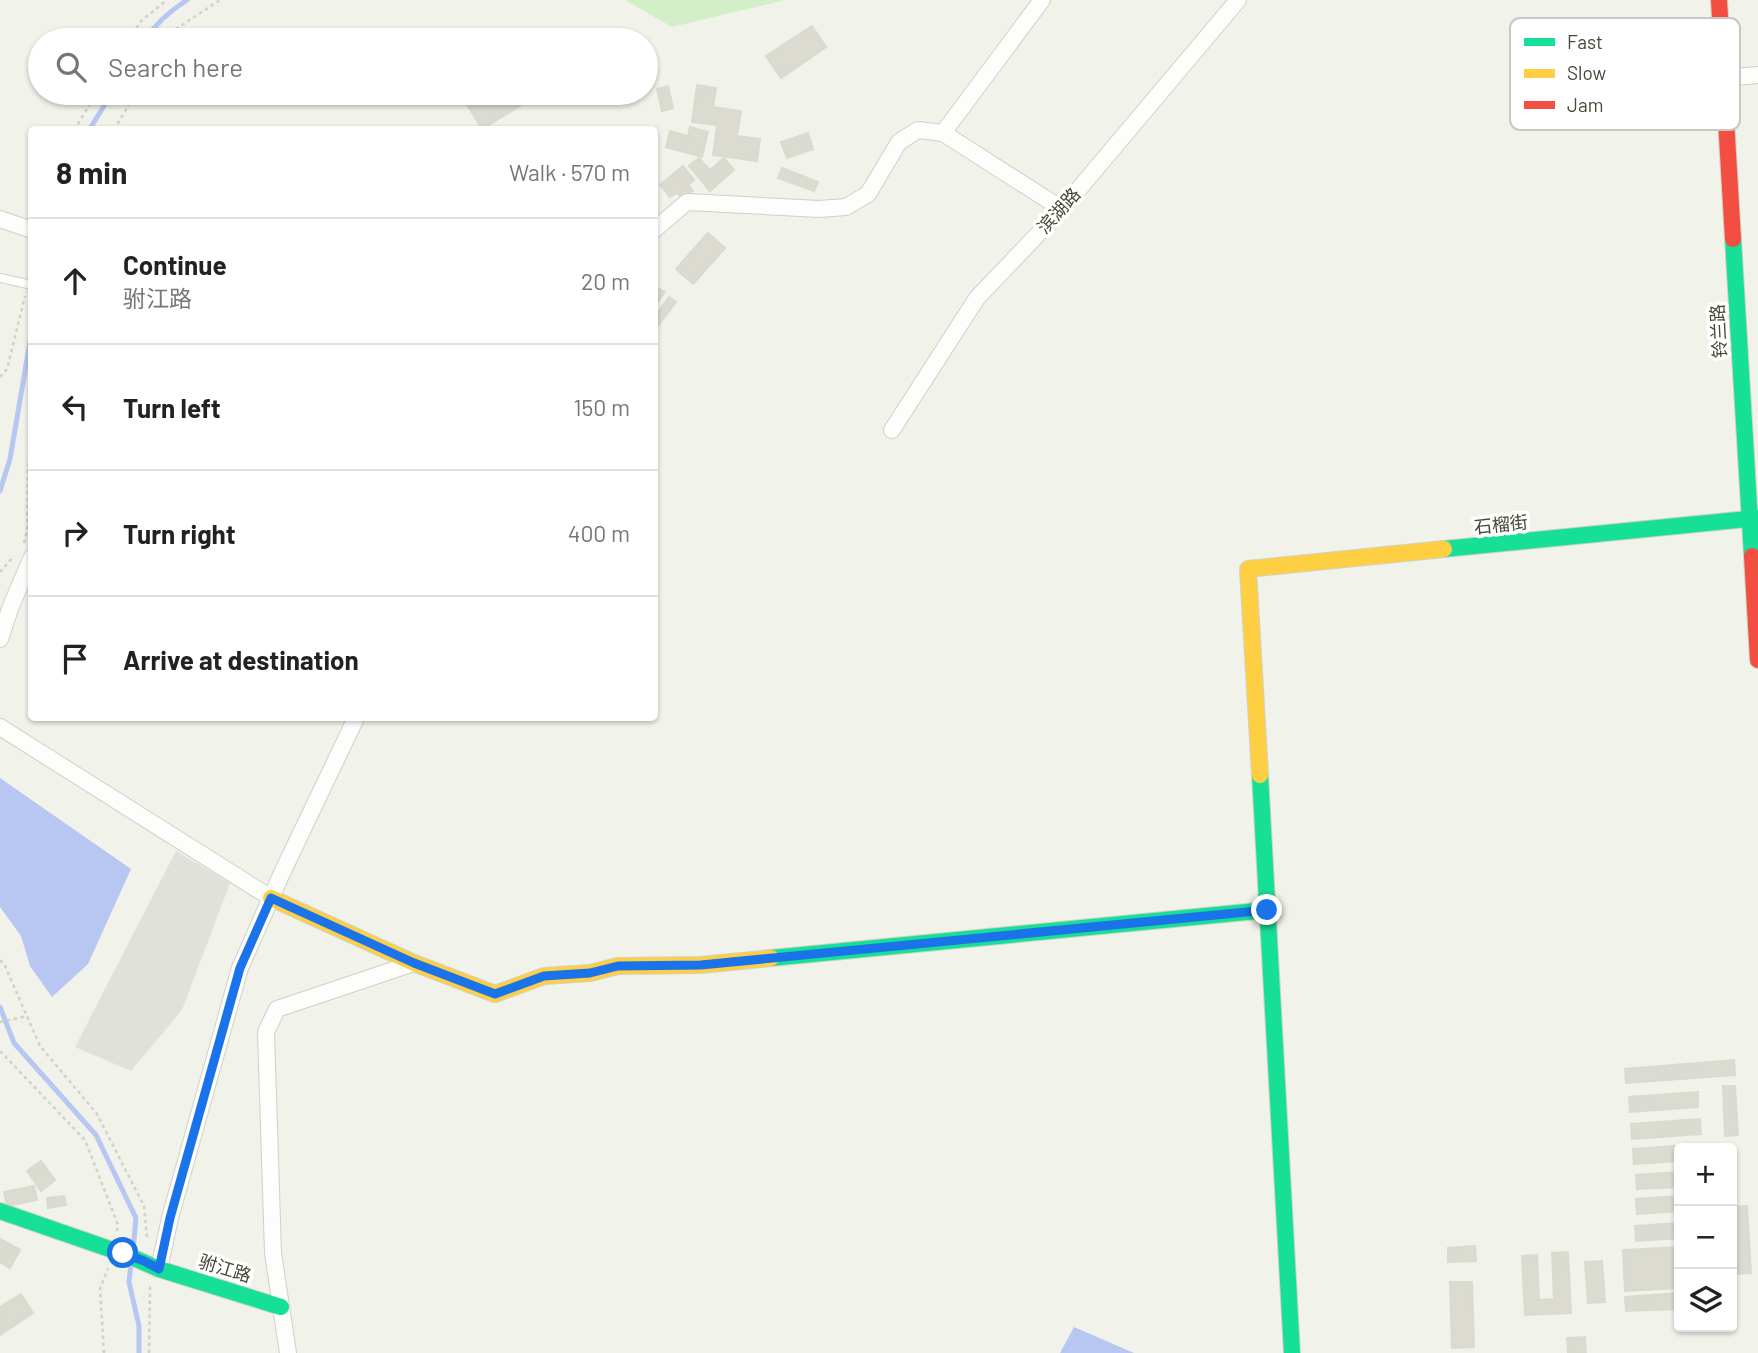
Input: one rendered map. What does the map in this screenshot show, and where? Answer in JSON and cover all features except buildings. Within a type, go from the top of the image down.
[{"type":"street","points":[[943,133],[1042,0]]},
{"type":"street","name":"滨湖路","points":[[892,430],[976,298],[1062,209],[1238,0]]},
{"type":"street","name":"铃兰路","points":[[1719,0],[1720,18]]},
{"type":"street","points":[[1740,77],[1758,75]]},
{"type":"street","points":[[658,227],[687,202],[819,209],[846,207],[868,194],[899,142],[918,130],[943,133],[1062,209]]},
{"type":"street","name":"铃兰路","points":[[1728,130],[1754,519],[1758,660]]},
{"type":"street","points":[[0,219],[28,229]]},
{"type":"street","name":"石榴街","points":[[1267,910],[1248,569],[1754,519]]},
{"type":"street","points":[[0,639],[11,606],[23,552]]},
{"type":"street","points":[[151,1265],[170,1218],[240,968],[355,721]]},
{"type":"street","points":[[0,727],[271,898],[414,963],[495,994],[544,976],[590,973],[618,966],[701,965],[1267,910],[1292,1353]]},
{"type":"street","points":[[288,1353],[273,1253],[266,1032],[277,1009],[414,963]]},
{"type":"street","name":"驸江路","points":[[0,1211],[119,1251],[151,1265],[281,1307]]},
{"type":"lane","points":[[0,278],[28,285]]},
{"type":"path","points":[[137,28],[141,21],[167,0]]},
{"type":"path","points":[[178,28],[220,0]]},
{"type":"path","points":[[76,126],[90,105]]},
{"type":"path","points":[[116,126],[129,105]]},
{"type":"path","points":[[0,377],[7,369],[28,292]]},
{"type":"path","points":[[0,572],[23,552],[27,531],[28,465]]},
{"type":"path","points":[[0,960],[40,1046],[97,1114],[144,1206],[151,1265],[149,1353]]},
{"type":"path","points":[[0,1022],[27,1016]]},
{"type":"path","points":[[0,1051],[85,1140],[118,1225],[119,1251],[100,1289],[104,1353]]},
{"type":"green space","points":[[625,0],[785,0],[672,27]]},
{"type":"shaded area","points":[[176,851],[230,883],[182,1010],[131,1071],[75,1047]]},
{"type":"water","points":[[0,778],[131,869],[88,964],[52,997],[30,966],[21,936],[0,907]]},
{"type":"water","points":[[1074,1327],[1134,1353],[1060,1353]]},
{"type":"waterway","points":[[154,28],[187,0]]},
{"type":"waterway","points":[[91,126],[105,105]]},
{"type":"waterway","points":[[0,491],[10,459],[28,353]]},
{"type":"waterway","points":[[0,1007],[14,1043],[96,1135],[136,1218],[133,1251]]},
{"type":"waterway","points":[[131,1264],[129,1282],[139,1326],[139,1353]]},
{"type":"traffic: fast","points":[[1733,239],[1752,556]]},
{"type":"traffic: fast","points":[[1444,549],[1758,518]]},
{"type":"traffic: fast","points":[[1260,775],[1292,1353]]},
{"type":"traffic: fast","points":[[771,958],[1267,910]]},
{"type":"traffic: fast","points":[[0,1211],[127,1255],[159,1269],[281,1307]]},
{"type":"traffic: slow","points":[[1260,775],[1248,569],[1444,549]]},
{"type":"traffic: slow","points":[[271,898],[414,963],[495,994],[544,976],[590,973],[618,966],[701,965],[771,958]]},
{"type":"traffic: jam","points":[[1719,0],[1720,18]]},
{"type":"traffic: jam","points":[[1727,130],[1733,239]]},
{"type":"traffic: jam","points":[[1752,556],[1758,660]]},
{"type":"route","points":[[123,1253],[159,1269],[170,1218],[240,968],[271,898],[414,963],[495,994],[544,976],[590,973],[618,966],[701,965],[1267,910]]}]
